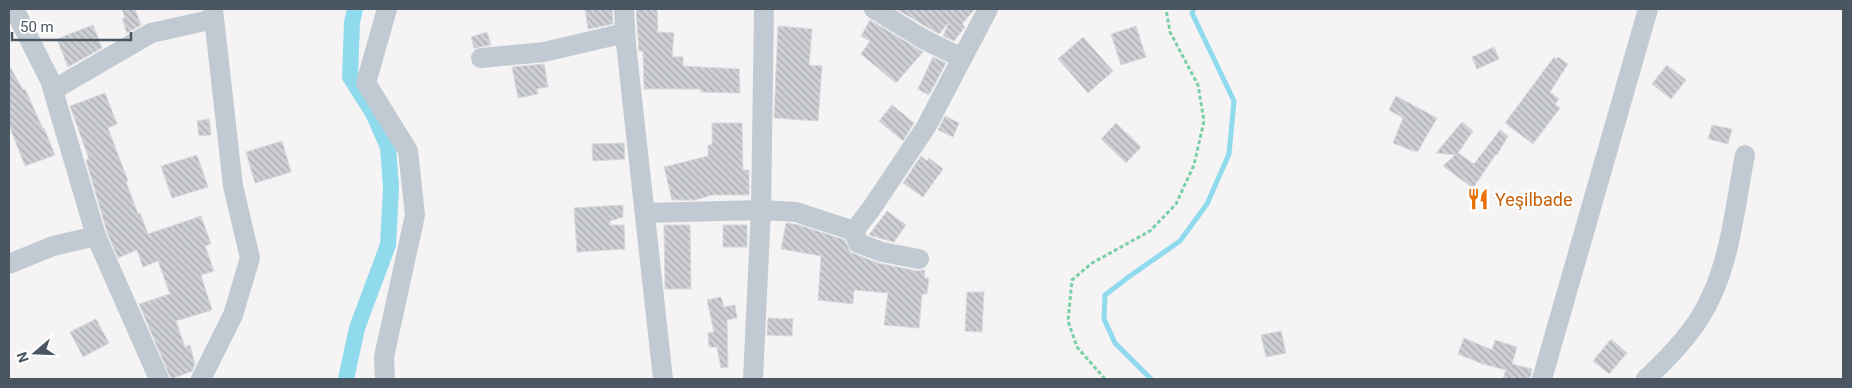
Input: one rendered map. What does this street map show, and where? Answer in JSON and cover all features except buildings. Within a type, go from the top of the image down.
[{"type":"street","points":[[14,9],[50,80],[96,236],[159,379]]},
{"type":"street","points":[[385,379],[384,357],[415,215],[408,151],[366,83],[387,9]]},
{"type":"street","points":[[624,9],[625,33],[663,379]]},
{"type":"street","points":[[753,379],[761,210],[764,9]]},
{"type":"street","points":[[874,9],[925,40],[962,58]]},
{"type":"street","points":[[854,231],[872,209],[926,127],[988,9]]},
{"type":"street","points":[[1542,379],[1648,9]]},
{"type":"street","points":[[53,90],[150,33],[214,14],[233,186],[250,258],[233,315],[201,379]]},
{"type":"street","points":[[481,58],[544,52],[625,33]]},
{"type":"street","points":[[1646,379],[1699,319],[1716,284],[1725,258],[1745,155]]},
{"type":"street","points":[[645,213],[761,210],[796,212],[854,231]]},
{"type":"street","points":[[854,231],[858,244],[882,252],[919,259]]},
{"type":"street","points":[[9,264],[53,246],[96,236]]},
{"type":"path","points":[[1104,379],[1077,347],[1068,321],[1072,280],[1117,248],[1150,231],[1176,204],[1194,165],[1204,121],[1198,85],[1170,32],[1166,9]]},
{"type":"waterway","points":[[346,379],[357,328],[388,245],[391,187],[388,147],[373,113],[350,77],[352,22],[355,9]]},
{"type":"waterway","points":[[1151,379],[1115,343],[1104,319],[1105,295],[1180,241],[1207,204],[1229,154],[1234,101],[1192,13],[1194,9]]},
{"type":"place","name":"Yeşilbade","points":[[1478,199]]}]
